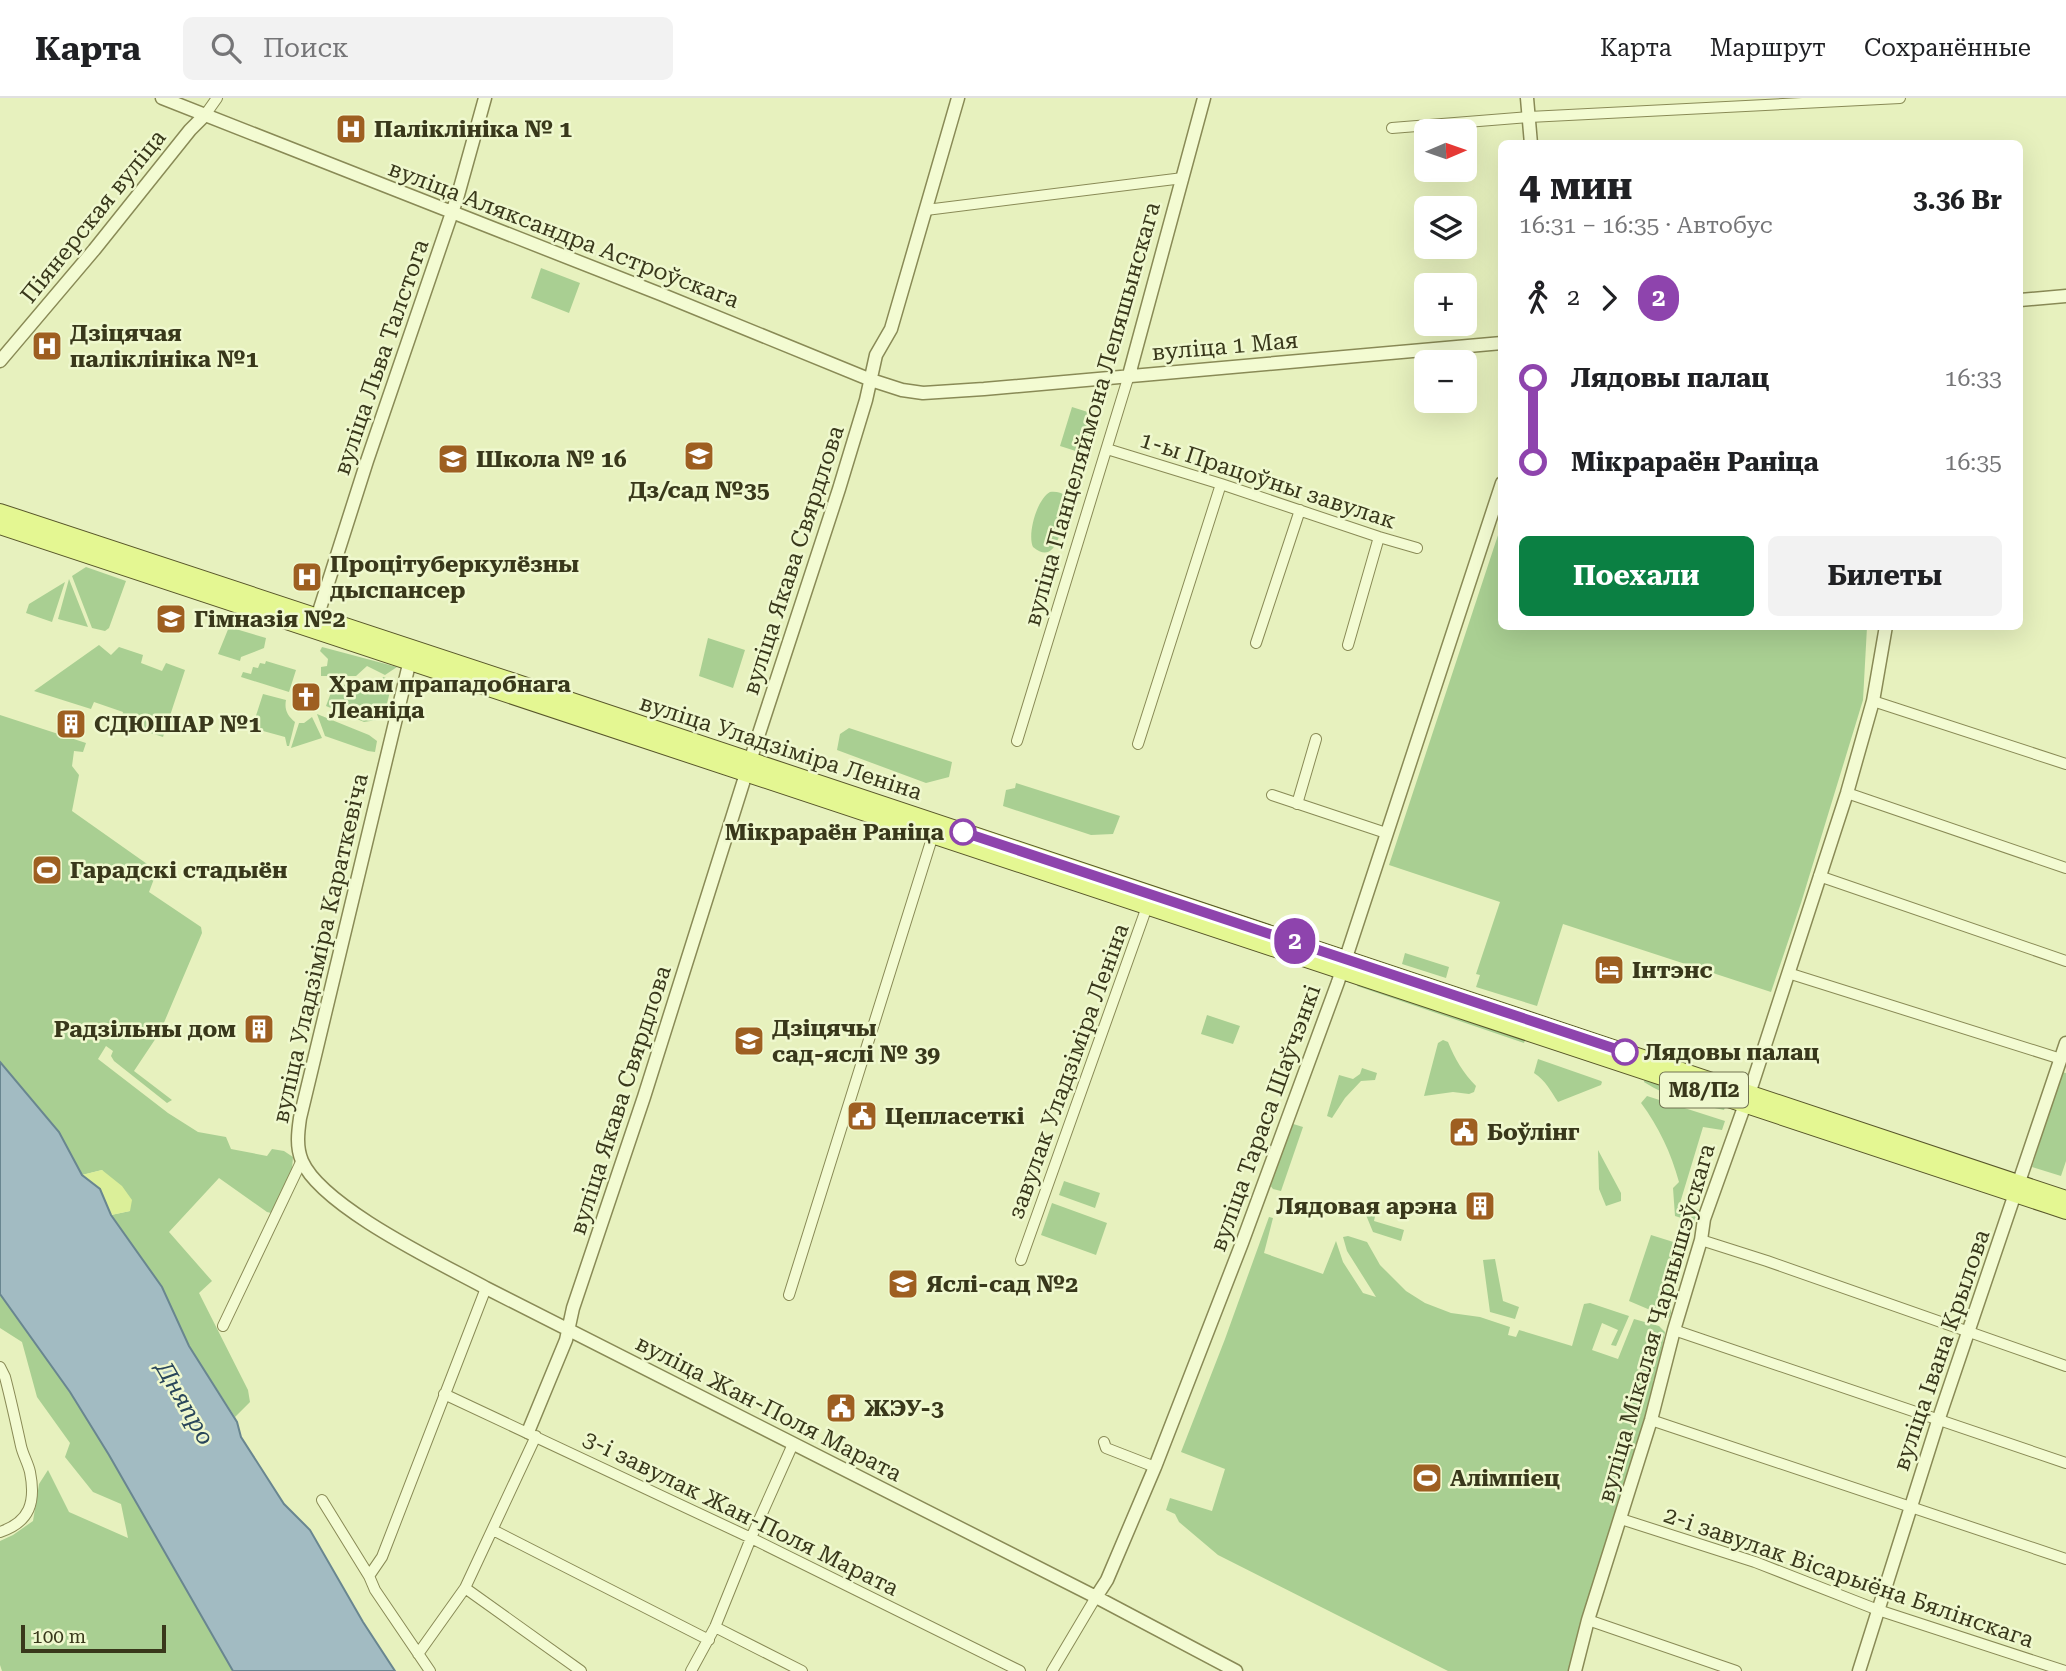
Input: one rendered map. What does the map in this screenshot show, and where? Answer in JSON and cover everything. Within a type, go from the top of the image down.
[{"type":"main road","name":"вуліца Уладзіміра Леніна","points":[[0,512],[315,623]]},
{"type":"main road","name":"вуліца Уладзіміра Леніна","points":[[0,526],[315,623],[1344,964],[2018,1189],[2066,1211]]},
{"type":"main road","name":"вуліца Уладзіміра Леніна","points":[[748,767],[933,835],[1149,900]]},
{"type":"main road","name":"вуліца Уладзіміра Леніна","points":[[2018,1189],[2066,1199]]},
{"type":"street","name":"вуліца Аляксандра Астроўскага","points":[[162,98],[750,329],[871,380]]},
{"type":"street","name":"Піянерская вуліца","points":[[0,361],[217,98]]},
{"type":"street","name":"вуліца Льва Талстога","points":[[315,623],[452,212],[485,98]]},
{"type":"street","name":"вуліца Якава Свярдлова","points":[[418,1654],[465,1588],[493,1530],[566,1340],[573,1308],[644,1097],[839,489],[866,400],[876,355],[891,329],[958,98]]},
{"type":"street","name":"вуліца Панцеляймона Лепяшынскага","points":[[1017,741],[1129,376],[1204,98]]},
{"type":"street","points":[[1527,98],[1531,140]]},
{"type":"street","points":[[1392,128],[1529,117],[1900,98]]},
{"type":"street","points":[[926,210],[1183,178]]},
{"type":"street","points":[[2023,300],[2066,296]]},
{"type":"street","name":"вуліца 1 Мая","points":[[871,380],[902,390],[923,393],[1498,343]]},
{"type":"street","name":"1-ы Працоўны завулак","points":[[1107,449],[1417,548]]},
{"type":"street","points":[[1138,744],[1221,484]]},
{"type":"street","name":"вуліца Тараса Шаўчэнкі","points":[[1052,1671],[1107,1580],[1155,1466],[1254,1211],[1344,964],[1498,495]]},
{"type":"street","points":[[1256,643],[1300,510]]},
{"type":"street","points":[[1348,645],[1379,537]]},
{"type":"street","name":"вуліца Мікалая Чарнышэўскага","points":[[1575,1671],[1588,1620],[1651,1420],[1701,1240],[1704,1219],[1747,1098],[1847,793],[1873,701],[1885,630]]},
{"type":"street","name":"вуліца Уладзіміра Караткевіча","points":[[302,1160],[298,1133],[300,1118],[412,655]]},
{"type":"street","points":[[1873,701],[2066,764]]},
{"type":"street","points":[[1297,804],[1316,738]]},
{"type":"street","points":[[1847,793],[2066,868]]},
{"type":"street","points":[[1272,796],[1386,833]]},
{"type":"street","points":[[789,1295],[933,835]]},
{"type":"street","points":[[1819,876],[2066,961]]},
{"type":"street","name":"завулак Уладзіміра Леніна","points":[[1021,1261],[1149,900]]},
{"type":"street","points":[[1788,973],[2061,1059]]},
{"type":"street","name":"вуліца Івана Крылова","points":[[1859,1671],[1938,1421],[2066,1043]]},
{"type":"street","points":[[223,1325],[302,1160]]},
{"type":"street","name":"вуліца Жан-Поля Марата","points":[[302,1160],[309,1173],[343,1206],[414,1249],[1236,1671]]},
{"type":"street","points":[[1701,1240],[2066,1366]]},
{"type":"street","points":[[369,1576],[382,1557],[486,1288]]},
{"type":"street","points":[[1674,1330],[2066,1463]]},
{"type":"street","points":[[0,1367],[5,1377],[32,1488],[30,1505],[24,1518],[18,1525],[0,1532]]},
{"type":"street","name":"3-і завулак Жан-Поля Марата","points":[[444,1394],[751,1538],[1020,1671]]},
{"type":"street","points":[[1651,1420],[2066,1559]]},
{"type":"street","points":[[1104,1442],[1106,1448],[1155,1466]]},
{"type":"street","points":[[691,1671],[715,1627],[793,1444]]},
{"type":"street","points":[[322,1500],[375,1590],[430,1671]]},
{"type":"street","name":"2-і завулак Вісарыёна Бялінскага","points":[[1620,1519],[1755,1562],[1878,1610],[2065,1671]]},
{"type":"street","points":[[493,1530],[709,1640]]},
{"type":"street","points":[[465,1588],[581,1671]]},
{"type":"street","points":[[1588,1620],[1736,1671]]},
{"type":"street","points":[[715,1627],[802,1671]]},
{"type":"shaded area","points":[[541,268],[580,283],[569,313],[531,298]]},
{"type":"shaded area","points":[[1072,407],[1094,414],[1082,453],[1060,446]]},
{"type":"shaded area","points":[[1050,492],[1066,497],[1067,507],[1057,542],[1046,553],[1033,547],[1031,534],[1037,509]]},
{"type":"shaded area","points":[[1498,535],[1498,630],[1867,630],[1863,700],[1771,992],[1563,924],[1537,1006],[1476,987],[1480,975],[1476,974],[1500,902],[1389,865]]},
{"type":"shaded area","points":[[86,567],[126,581],[109,628],[105,631],[92,628],[72,576]]},
{"type":"shaded area","points":[[69,579],[88,627],[58,619]]},
{"type":"shaded area","points":[[65,582],[52,622],[26,613],[29,604]]},
{"type":"shaded area","points":[[229,627],[266,638],[264,648],[241,657],[240,661],[218,654]]},
{"type":"shaded area","points":[[708,638],[745,650],[733,688],[699,676]]},
{"type":"shaded area","points":[[99,645],[111,655],[119,647],[143,655],[141,663],[162,671],[166,663],[185,670],[163,737],[120,723],[123,712],[94,702],[91,709],[34,691]]},
{"type":"shaded area","points":[[322,647],[397,667],[385,675],[367,666],[356,676],[321,676],[321,667],[327,666],[328,659],[320,651]]},
{"type":"shaded area","points":[[266,661],[296,670],[289,692],[241,677],[243,672],[251,674],[253,667],[258,668],[260,663],[265,664]]},
{"type":"shaded area","points":[[383,677],[393,680],[383,719],[364,722],[326,706],[333,687],[359,682],[362,689],[369,689],[377,685]]},
{"type":"shaded area","points":[[263,694],[286,700],[287,712],[295,722],[289,746],[285,737],[252,728]]},
{"type":"shaded area","points":[[317,714],[369,735],[377,741],[375,752],[325,736]]},
{"type":"shaded area","points":[[0,715],[86,743],[83,752],[74,751],[72,766],[79,775],[72,811],[157,871],[149,892],[201,927],[202,933],[160,1032],[134,1071],[172,1100],[167,1103],[114,1061],[111,1056],[113,1051],[106,1046],[98,1059],[168,1113],[198,1132],[226,1137],[231,1149],[267,1156],[272,1149],[284,1151],[293,1157],[292,1169],[271,1213],[219,1178],[169,1232],[212,1281],[199,1293],[248,1390],[250,1402],[235,1417],[189,1346],[162,1287],[111,1215],[130,1211],[102,1170],[82,1175],[59,1132],[0,1062]]},
{"type":"shaded area","points":[[312,717],[322,738],[291,748],[299,723]]},
{"type":"shaded area","points":[[849,728],[952,762],[949,777],[926,783],[837,750],[840,734]]},
{"type":"shaded area","points":[[1016,783],[1120,816],[1113,834],[1091,835],[1003,806],[1006,790],[1015,788]]},
{"type":"shaded area","points":[[1405,953],[1449,967],[1446,978],[1402,964]]},
{"type":"shaded area","points":[[1359,980],[1526,1037],[1524,1043],[1357,986]]},
{"type":"shaded area","points":[[1207,1015],[1240,1026],[1233,1044],[1201,1034]]},
{"type":"shaded area","points":[[1443,1040],[1448,1042],[1467,1076],[1476,1086],[1474,1092],[1424,1096],[1438,1043]]},
{"type":"shaded area","points":[[1538,1059],[1601,1081],[1601,1085],[1558,1102],[1534,1073]]},
{"type":"shaded area","points":[[1362,1068],[1377,1073],[1375,1080],[1361,1081],[1345,1098],[1332,1118],[1327,1116],[1339,1075],[1353,1079],[1360,1074]]},
{"type":"shaded area","points":[[2062,1072],[2066,1073],[2066,1161],[2061,1176],[2032,1167]]},
{"type":"shaded area","points":[[1645,1077],[1726,1104],[1724,1110],[1672,1096],[1644,1082]]},
{"type":"shaded area","points":[[1647,1096],[1725,1121],[1722,1130],[1703,1127],[1680,1203],[1699,1210],[1694,1222],[1675,1216],[1673,1188],[1679,1182],[1664,1141],[1641,1103]]},
{"type":"shaded area","points":[[1290,1123],[1303,1127],[1281,1191],[1273,1189],[1269,1184]]},
{"type":"shaded area","points":[[1598,1150],[1621,1193],[1621,1201],[1606,1206],[1599,1189]]},
{"type":"shaded area","points":[[1064,1181],[1100,1193],[1095,1208],[1059,1195]]},
{"type":"shaded area","points":[[1370,1200],[1378,1203],[1374,1221],[1404,1230],[1401,1241],[1373,1232],[1366,1215]]},
{"type":"shaded area","points":[[1052,1203],[1107,1223],[1096,1255],[1041,1235]]},
{"type":"shaded area","points":[[1269,1217],[1273,1218],[1264,1253],[1323,1274],[1336,1241],[1343,1262],[1363,1293],[1376,1297],[1347,1251],[1343,1237],[1367,1242],[1380,1265],[1406,1291],[1425,1303],[1451,1313],[1480,1317],[1510,1327],[1508,1335],[1516,1337],[1519,1330],[1572,1346],[1584,1304],[1590,1303],[1629,1316],[1616,1346],[1611,1345],[1618,1330],[1602,1323],[1592,1350],[1618,1359],[1634,1319],[1659,1326],[1665,1332],[1657,1374],[1653,1381],[1656,1383],[1569,1671],[1448,1671],[1218,1555],[1179,1522],[1175,1514],[1166,1510],[1170,1498],[1212,1511],[1225,1469],[1181,1452]]},
{"type":"shaded area","points":[[1651,1235],[1683,1245],[1669,1295],[1669,1318],[1629,1301]]},
{"type":"shaded area","points":[[1495,1259],[1503,1301],[1519,1307],[1515,1319],[1490,1312],[1483,1260]]},
{"type":"shaded area","points":[[0,1294],[70,1392],[109,1455],[233,1671],[2,1671],[0,1541],[33,1521],[39,1484],[48,1470],[69,1512],[128,1538],[121,1504],[93,1492],[65,1457],[70,1443],[37,1397],[22,1342],[0,1328]]},
{"type":"sand","points":[[102,1170],[122,1186],[132,1200],[130,1211],[111,1215],[100,1190],[82,1175]]},
{"type":"water","name":"Дняпро","points":[[0,1062],[59,1132],[82,1175],[100,1189],[111,1215],[162,1287],[189,1346],[237,1422],[241,1437],[284,1504],[310,1530],[363,1622],[395,1671],[233,1671],[109,1455],[70,1392],[0,1294]]},
{"type":"bus line","name":"2","points":[[963,832],[1625,1052]]},
{"type":"place","name":"Паліклініка № 1","points":[[351,129]]},
{"type":"place","name":"Дзіцячая паліклініка №1","points":[[47,346]]},
{"type":"place","name":"Дз/сад №35","points":[[699,456]]},
{"type":"place","name":"Школа № 16","points":[[453,459]]},
{"type":"place","name":"Процітуберкулёзны дыспансер","points":[[307,577]]},
{"type":"place","name":"Гімназія №2","points":[[171,619]]},
{"type":"place","name":"Храм прападобнага Леаніда","points":[[306,697]]},
{"type":"place","name":"СДЮШАР №1","points":[[71,724]]},
{"type":"place","name":"Мікрараён Раніца","points":[[963,832]]},
{"type":"place","name":"Гарадскі стадыён","points":[[47,870]]},
{"type":"place","name":"Інтэнс","points":[[1609,970]]},
{"type":"place","name":"Радзільны дом","points":[[259,1029]]},
{"type":"place","name":"Дзіцячы сад-яслі № 39","points":[[749,1041]]},
{"type":"place","name":"Лядовы палац","points":[[1625,1052]]},
{"type":"place","name":"Цепласеткі","points":[[862,1116]]},
{"type":"place","name":"Боўлінг","points":[[1464,1132]]},
{"type":"place","name":"Лядовая арэна","points":[[1480,1206]]},
{"type":"place","name":"Яслі-сад №2","points":[[903,1284]]},
{"type":"place","name":"ЖЭУ-3","points":[[841,1408]]},
{"type":"place","name":"Алімпіец","points":[[1427,1478]]}]
